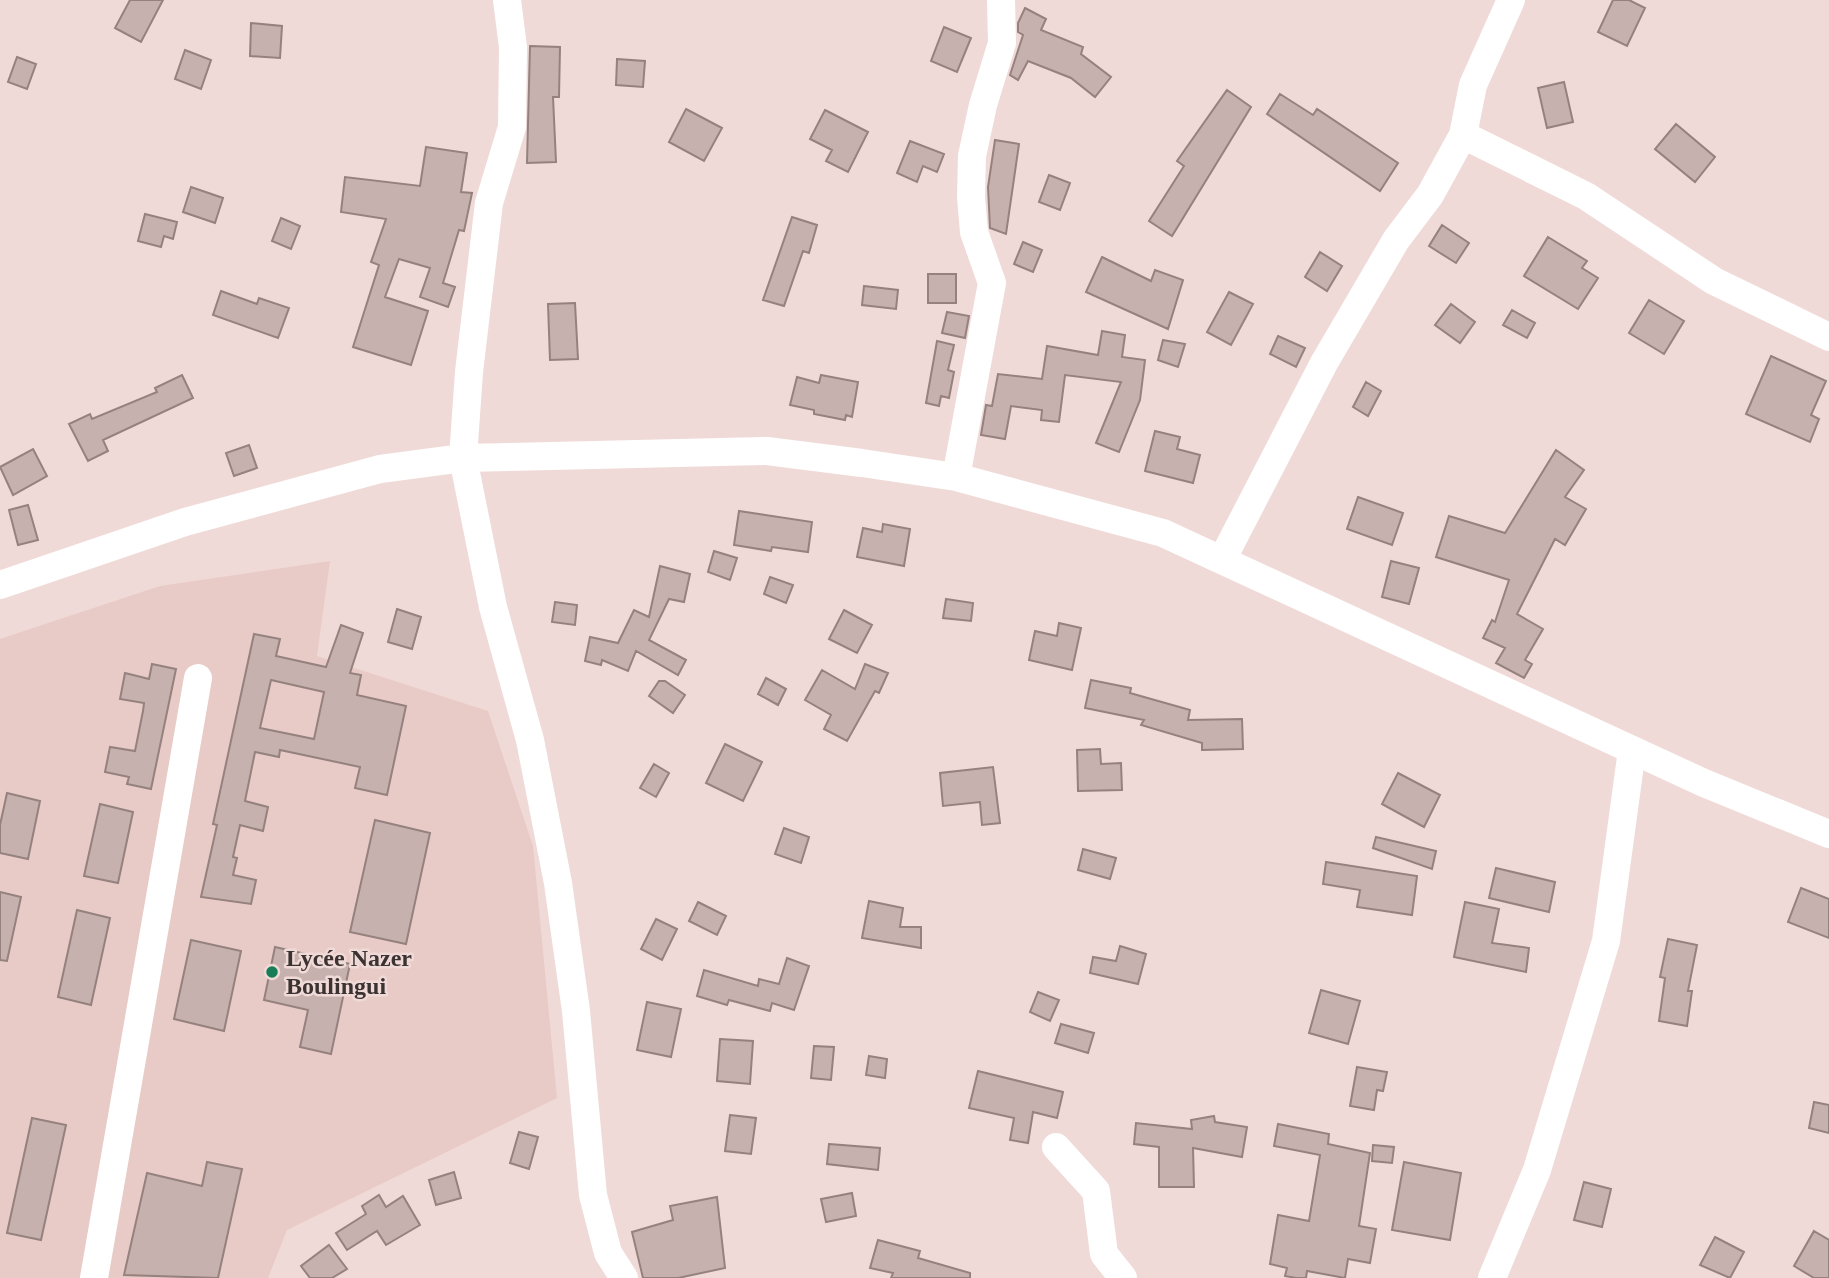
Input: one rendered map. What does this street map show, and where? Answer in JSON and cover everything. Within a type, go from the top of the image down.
[{"type":"street","points":[[508,0],[513,47],[512,127],[489,203],[469,372],[463,458],[493,607],[530,740],[558,883],[576,1011],[593,1195],[608,1253],[624,1278]]},
{"type":"street","points":[[956,477],[992,283],[974,232],[972,156],[983,105],[1002,43],[1001,0]]},
{"type":"street","points":[[1223,558],[1331,351],[1396,240],[1430,195],[1463,135],[1473,85],[1511,0]]},
{"type":"street","points":[[1463,135],[1586,196],[1714,281],[1829,337]]},
{"type":"street","points":[[0,585],[43,568],[185,522],[380,469],[463,458],[767,451],[956,477],[1163,533],[1223,558],[1632,750],[1829,834]]},
{"type":"street","points":[[94,1278],[198,678]]},
{"type":"street","points":[[1492,1278],[1537,1170],[1606,941],[1632,750]]},
{"type":"street","points":[[1056,1147],[1096,1191],[1104,1254],[1123,1278]]},
{"type":"shaded area","name":"Lycée Nazer Boulingui","points":[[330,561],[317,656],[488,711],[533,846],[557,1098],[287,1230],[268,1278],[0,1278],[0,639],[160,586]]},
{"type":"building","points":[[130,0],[163,0],[141,42],[115,28]]},
{"type":"building","points":[[1613,0],[1629,0],[1645,8],[1627,46],[1598,32]]},
{"type":"building","points":[[1025,8],[1046,19],[1041,30],[1083,47],[1081,54],[1111,77],[1095,97],[1071,78],[1028,61],[1018,80],[1010,75],[1023,35],[1018,32],[1018,23]]},
{"type":"building","points":[[251,23],[282,26],[280,58],[250,56]]},
{"type":"building","points":[[944,27],[971,38],[957,72],[931,61]]},
{"type":"building","points":[[530,46],[560,47],[559,97],[553,97],[556,162],[527,163]]},
{"type":"building","points":[[185,50],[211,60],[201,89],[175,79]]},
{"type":"building","points":[[17,57],[36,64],[27,89],[8,82]]},
{"type":"building","points":[[617,59],[645,61],[643,87],[616,85]]},
{"type":"building","points":[[1564,82],[1573,122],[1547,128],[1538,88]]},
{"type":"building","points":[[1227,90],[1251,107],[1172,236],[1149,221],[1184,166],[1177,161]]},
{"type":"building","points":[[1280,94],[1313,115],[1317,109],[1398,163],[1380,191],[1267,114]]},
{"type":"building","points":[[686,109],[722,128],[704,161],[669,142]]},
{"type":"building","points":[[825,110],[868,132],[848,172],[826,161],[832,150],[810,139]]},
{"type":"building","points":[[1676,124],[1715,157],[1695,182],[1655,149]]},
{"type":"building","points":[[995,140],[1019,144],[1006,234],[990,228],[988,187]]},
{"type":"building","points":[[910,141],[944,154],[937,172],[923,166],[917,182],[897,173]]},
{"type":"building","points":[[426,147],[467,153],[461,192],[472,193],[464,231],[459,230],[443,283],[455,287],[448,307],[420,297],[430,268],[399,259],[385,297],[428,311],[411,365],[353,347],[379,265],[371,262],[386,219],[341,212],[345,177],[420,186]]},
{"type":"building","points":[[1049,175],[1070,183],[1060,210],[1039,202]]},
{"type":"building","points":[[191,187],[223,198],[215,223],[183,212]]},
{"type":"building","points":[[145,214],[177,222],[173,239],[164,236],[161,247],[138,241]]},
{"type":"building","points":[[792,217],[817,225],[809,253],[803,251],[784,306],[763,300]]},
{"type":"building","points":[[281,218],[300,226],[291,249],[272,241]]},
{"type":"building","points":[[1442,225],[1469,243],[1456,263],[1429,246]]},
{"type":"building","points":[[1548,237],[1587,261],[1582,268],[1598,278],[1578,309],[1524,276]]},
{"type":"building","points":[[1023,242],[1042,250],[1033,272],[1014,264]]},
{"type":"building","points":[[1320,252],[1342,266],[1327,291],[1305,277]]},
{"type":"building","points":[[1102,257],[1151,281],[1155,270],[1183,280],[1168,329],[1086,292]]},
{"type":"building","points":[[928,274],[956,274],[956,303],[928,303]]},
{"type":"building","points":[[864,286],[898,290],[896,309],[862,305]]},
{"type":"building","points":[[221,291],[257,304],[259,298],[289,308],[278,338],[213,315]]},
{"type":"building","points":[[1229,292],[1253,304],[1231,345],[1207,332]]},
{"type":"building","points":[[1649,300],[1684,321],[1664,354],[1629,333]]},
{"type":"building","points":[[575,303],[578,359],[550,360],[548,304]]},
{"type":"building","points":[[1451,304],[1475,322],[1460,343],[1435,325]]},
{"type":"building","points":[[1512,310],[1535,323],[1527,338],[1503,325]]},
{"type":"building","points":[[947,312],[969,316],[965,338],[942,333]]},
{"type":"building","points":[[1102,331],[1125,335],[1122,357],[1145,360],[1140,400],[1119,452],[1096,443],[1121,382],[1065,375],[1059,422],[1041,420],[1042,410],[1011,406],[1005,439],[981,435],[986,405],[992,406],[998,374],[1042,379],[1047,346],[1098,355]]},
{"type":"building","points":[[1278,336],[1305,348],[1296,367],[1270,354]]},
{"type":"building","points":[[1163,340],[1185,344],[1178,367],[1158,360]]},
{"type":"building","points":[[937,341],[954,345],[948,370],[954,372],[949,398],[941,396],[939,406],[926,403]]},
{"type":"building","points":[[1771,356],[1826,381],[1811,415],[1819,419],[1810,442],[1746,414]]},
{"type":"building","points":[[182,375],[193,398],[103,440],[108,451],[88,461],[69,424],[90,414],[92,419],[157,392],[155,388]]},
{"type":"building","points":[[821,375],[858,382],[852,417],[846,415],[845,420],[814,414],[814,410],[790,405],[797,377],[819,383]]},
{"type":"building","points":[[1366,382],[1381,391],[1368,416],[1353,407]]},
{"type":"building","points":[[1155,431],[1180,437],[1177,449],[1200,455],[1193,483],[1145,471]]},
{"type":"building","points":[[249,445],[257,468],[234,476],[226,453]]},
{"type":"building","points":[[33,449],[47,476],[13,495],[0,467]]},
{"type":"building","points":[[1556,450],[1584,470],[1565,497],[1586,509],[1565,545],[1555,539],[1517,614],[1543,629],[1525,660],[1532,664],[1524,678],[1496,663],[1505,648],[1483,638],[1492,620],[1495,622],[1509,580],[1436,557],[1449,516],[1505,533]]},
{"type":"building","points":[[1358,497],[1403,513],[1392,545],[1347,529]]},
{"type":"building","points":[[28,505],[38,540],[18,545],[9,510]]},
{"type":"building","points":[[739,511],[812,522],[808,552],[772,547],[771,551],[734,545]]},
{"type":"building","points":[[883,524],[910,529],[904,566],[857,557],[863,528],[882,532]]},
{"type":"building","points":[[714,551],[737,558],[730,580],[708,572]]},
{"type":"building","points":[[1391,561],[1419,568],[1409,604],[1382,597]]},
{"type":"building","points":[[660,566],[690,574],[684,602],[669,599],[649,640],[686,660],[678,675],[636,651],[628,671],[602,660],[601,665],[585,661],[590,637],[618,643],[634,610],[649,617]]},
{"type":"building","points":[[770,577],[793,585],[786,603],[764,594]]},
{"type":"building","points":[[946,599],[973,603],[971,621],[943,618]]},
{"type":"building","points":[[555,602],[577,605],[575,625],[552,622]]},
{"type":"building","points":[[397,609],[421,617],[412,649],[388,642]]},
{"type":"building","points":[[844,610],[872,625],[857,653],[829,639]]},
{"type":"building","points":[[1059,623],[1081,628],[1072,670],[1029,660],[1035,631],[1057,636]]},
{"type":"building","points":[[341,625],[363,633],[350,673],[361,675],[357,695],[406,706],[387,795],[355,788],[360,767],[280,750],[279,757],[255,752],[245,801],[268,807],[263,831],[240,825],[233,857],[237,858],[233,875],[256,880],[251,904],[201,897],[217,825],[213,824],[254,634],[280,639],[276,656],[326,667]],"holes":[[[271,680],[324,692],[314,739],[260,728]]]},
{"type":"building","points":[[152,664],[176,669],[151,789],[127,784],[129,777],[105,772],[110,747],[135,751],[144,703],[120,699],[125,673],[149,679]]},
{"type":"building","points":[[865,664],[888,673],[879,693],[875,691],[847,741],[824,729],[831,715],[805,700],[822,670],[855,689]]},
{"type":"building","points":[[766,678],[786,689],[778,705],[758,694]]},
{"type":"building","points":[[1091,680],[1131,688],[1130,693],[1190,710],[1188,720],[1242,719],[1243,749],[1202,750],[1202,743],[1141,725],[1144,720],[1085,708]]},
{"type":"building","points":[[659,681],[665,681],[685,695],[673,713],[649,696]]},
{"type":"building","points":[[725,744],[762,762],[743,801],[706,783]]},
{"type":"building","points":[[1100,749],[1101,764],[1121,763],[1122,790],[1078,791],[1077,750]]},
{"type":"building","points":[[654,764],[669,773],[656,797],[640,788]]},
{"type":"building","points":[[993,767],[1000,823],[982,825],[980,802],[943,806],[940,773]]},
{"type":"building","points":[[1398,773],[1440,795],[1424,827],[1382,804]]},
{"type":"building","points":[[7,793],[40,801],[28,859],[0,853],[0,825]]},
{"type":"building","points":[[100,804],[133,812],[118,883],[84,876]]},
{"type":"building","points":[[375,820],[430,833],[406,944],[350,932]]},
{"type":"building","points":[[784,828],[809,837],[801,863],[775,854]]},
{"type":"building","points":[[1376,837],[1436,851],[1432,869],[1373,848]]},
{"type":"building","points":[[1083,849],[1116,858],[1110,879],[1078,870]]},
{"type":"building","points":[[1326,862],[1417,876],[1412,915],[1357,907],[1360,890],[1323,884]]},
{"type":"building","points":[[1496,868],[1555,882],[1549,912],[1489,898]]},
{"type":"building","points":[[1801,888],[1829,899],[1829,938],[1788,922]]},
{"type":"building","points":[[0,892],[21,897],[7,961],[0,960]]},
{"type":"building","points":[[869,901],[903,908],[900,927],[921,927],[921,948],[862,938]]},
{"type":"building","points":[[698,902],[726,916],[717,935],[689,921]]},
{"type":"building","points":[[1465,902],[1499,909],[1492,943],[1529,948],[1526,972],[1454,957]]},
{"type":"building","points":[[77,910],[110,918],[91,1005],[58,997]]},
{"type":"building","points":[[656,919],[677,929],[662,960],[641,949]]},
{"type":"building","points":[[1668,939],[1697,945],[1688,991],[1692,991],[1687,1026],[1659,1021],[1665,978],[1660,977]]},
{"type":"building","points":[[191,940],[241,951],[224,1031],[174,1019]]},
{"type":"building","points":[[1120,946],[1146,954],[1138,984],[1090,973],[1093,957],[1116,961]]},
{"type":"building","points":[[275,947],[350,964],[331,1054],[300,1047],[308,1010],[264,1000]]},
{"type":"building","points":[[787,958],[809,966],[794,1010],[772,1003],[770,1011],[729,1000],[727,1005],[697,996],[704,970],[758,986],[759,979],[779,984]]},
{"type":"building","points":[[1321,990],[1360,1001],[1348,1044],[1309,1033]]},
{"type":"building","points":[[1038,992],[1059,1000],[1050,1021],[1030,1012]]},
{"type":"building","points":[[647,1002],[681,1009],[671,1057],[637,1050]]},
{"type":"building","points":[[1061,1024],[1094,1033],[1088,1053],[1055,1043]]},
{"type":"building","points":[[720,1039],[753,1041],[750,1084],[717,1081]]},
{"type":"building","points":[[814,1046],[834,1047],[831,1080],[811,1078]]},
{"type":"building","points":[[869,1056],[887,1059],[885,1078],[866,1075]]},
{"type":"building","points":[[1357,1067],[1387,1072],[1383,1091],[1377,1090],[1374,1110],[1350,1106]]},
{"type":"building","points":[[978,1071],[1063,1092],[1057,1118],[1033,1112],[1028,1143],[1010,1140],[1014,1118],[969,1108]]},
{"type":"building","points":[[1814,1102],[1829,1105],[1829,1133],[1809,1128]]},
{"type":"building","points":[[730,1115],[756,1118],[751,1154],[725,1151]]},
{"type":"building","points":[[1214,1116],[1215,1122],[1247,1127],[1242,1157],[1193,1148],[1194,1187],[1159,1187],[1159,1147],[1134,1144],[1136,1123],[1192,1129],[1191,1120]]},
{"type":"building","points":[[32,1118],[66,1125],[41,1240],[7,1233]]},
{"type":"building","points":[[1278,1124],[1329,1134],[1328,1144],[1370,1153],[1359,1226],[1376,1229],[1370,1263],[1348,1259],[1345,1278],[1307,1271],[1306,1278],[1285,1276],[1287,1268],[1270,1264],[1278,1215],[1309,1221],[1320,1155],[1274,1146]]},
{"type":"building","points":[[519,1132],[538,1137],[529,1169],[510,1163]]},
{"type":"building","points":[[829,1144],[880,1148],[878,1170],[827,1164]]},
{"type":"building","points":[[1373,1145],[1394,1147],[1392,1163],[1372,1161]]},
{"type":"building","points":[[207,1162],[242,1169],[218,1278],[124,1275],[147,1173],[202,1186]]},
{"type":"building","points":[[1404,1162],[1461,1173],[1450,1240],[1392,1230]]},
{"type":"building","points":[[454,1172],[461,1198],[436,1205],[429,1180]]},
{"type":"building","points":[[1584,1182],[1611,1189],[1602,1227],[1574,1220]]},
{"type":"building","points":[[852,1193],[856,1216],[826,1222],[821,1199]]},
{"type":"building","points":[[379,1195],[386,1207],[403,1196],[420,1225],[386,1245],[377,1231],[347,1250],[336,1233],[366,1214],[362,1206]]},
{"type":"building","points":[[717,1197],[725,1268],[678,1278],[643,1278],[632,1232],[673,1220],[670,1206]]},
{"type":"building","points":[[1814,1231],[1829,1240],[1829,1278],[1814,1278],[1794,1266]]},
{"type":"building","points":[[1715,1237],[1744,1252],[1730,1278],[1700,1265]]},
{"type":"building","points":[[878,1240],[920,1251],[918,1258],[970,1273],[970,1278],[891,1278],[893,1273],[870,1268]]},
{"type":"building","points":[[329,1245],[347,1269],[332,1278],[310,1278],[301,1266]]},
{"type":"place","name":"Lycée Nazer Boulingui","points":[[272,972]]}]
